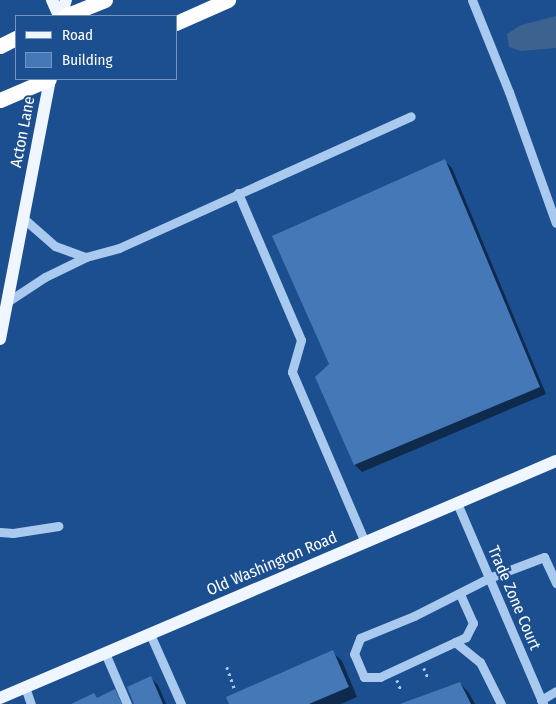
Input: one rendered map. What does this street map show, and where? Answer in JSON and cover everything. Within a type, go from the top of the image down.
[{"type":"highway","points":[[68,15],[105,0]]},
{"type":"highway","points":[[178,22],[228,0]]},
{"type":"highway","points":[[0,46],[15,38]]},
{"type":"highway","points":[[0,100],[48,80]]},
{"type":"main road","points":[[52,0],[60,15]]},
{"type":"main road","points":[[60,15],[66,0]]},
{"type":"main road","name":"Acton Lane","points":[[0,339],[50,80]]},
{"type":"main road","name":"Old Washington Road","points":[[1,696],[556,461]]},
{"type":"lane","points":[[472,0],[509,92],[556,223]]},
{"type":"lane","points":[[7,302],[45,277],[86,257],[119,248],[411,116]]},
{"type":"lane","points":[[238,193],[301,340],[292,372],[365,542]]},
{"type":"lane","points":[[23,218],[55,246],[86,257]]},
{"type":"lane","name":"Trade Zone Court","points":[[457,503],[542,702]]},
{"type":"lane","points":[[0,532],[13,533],[58,526]]},
{"type":"lane","points":[[460,594],[473,623],[466,637],[380,678],[364,677],[354,654],[360,638],[460,594],[489,578],[544,557],[556,583]]},
{"type":"lane","points":[[150,634],[181,704]]},
{"type":"lane","points":[[456,642],[480,662],[502,704]]},
{"type":"lane","points":[[105,653],[127,704]]},
{"type":"lane","points":[[24,687],[31,704]]},
{"type":"lane","points":[[542,702],[556,691]]},
{"type":"path","points":[[227,667],[235,690]]},
{"type":"water","points":[[556,16],[556,48],[521,51],[509,47],[507,34],[521,25]]},
{"type":"building","points":[[445,159],[540,387],[354,465],[315,377],[329,364],[272,236]]},
{"type":"building","points":[[333,650],[349,687],[309,704],[229,704],[226,697]]},
{"type":"building","points":[[151,676],[163,704],[134,704],[127,687]]},
{"type":"building","points":[[460,682],[471,704],[400,704]]},
{"type":"building","points":[[115,689],[122,704],[71,704],[94,693],[97,698]]}]
